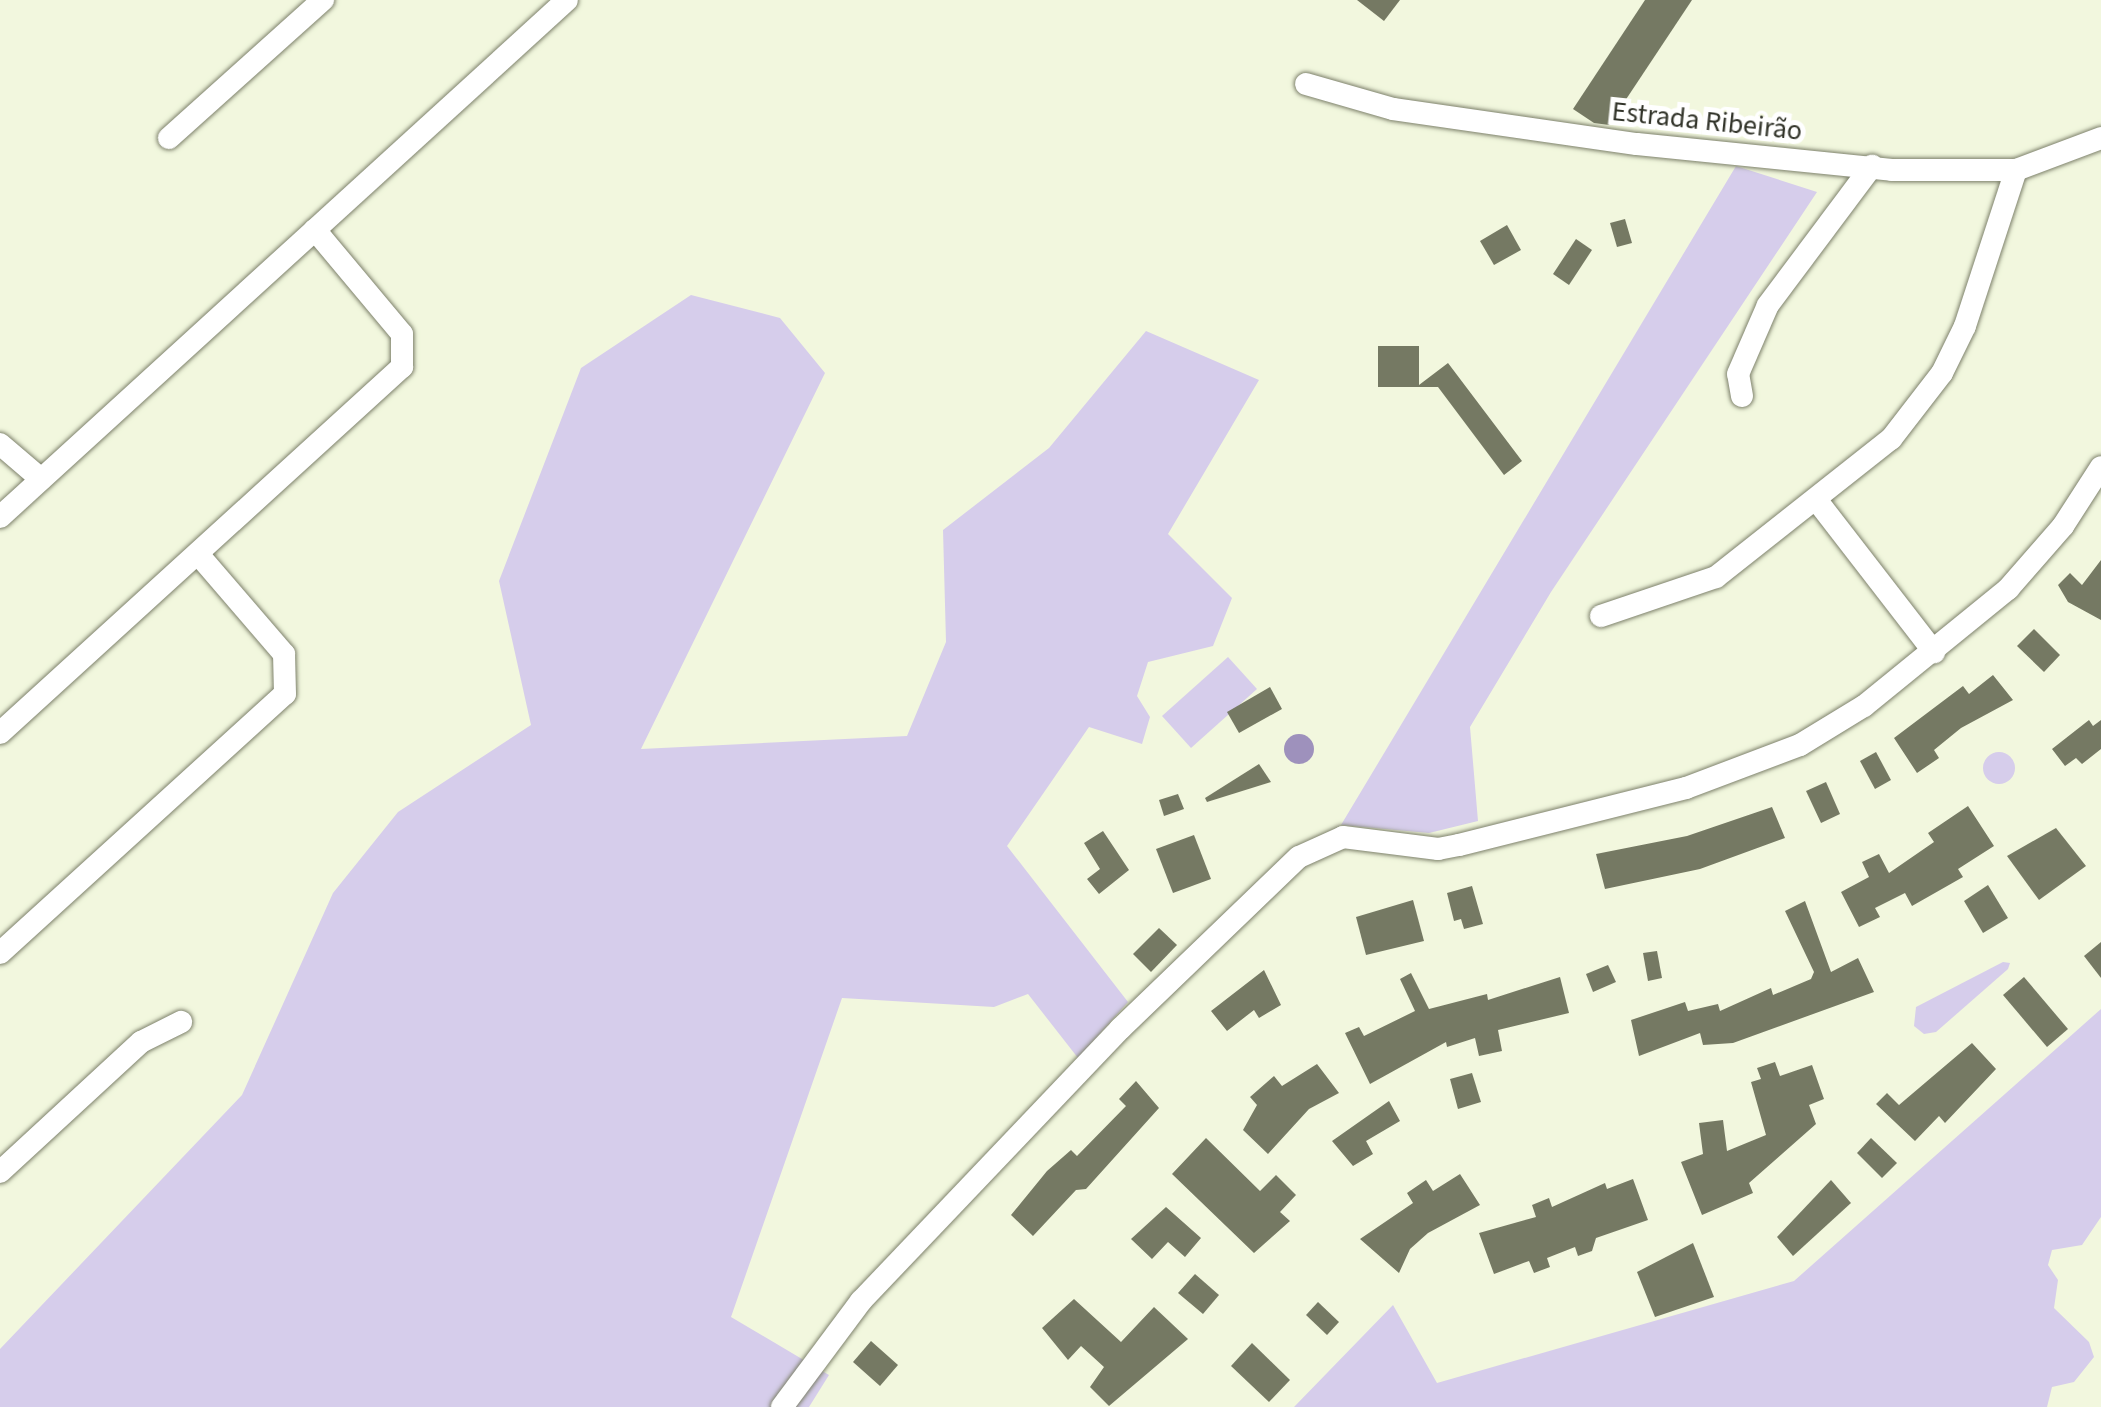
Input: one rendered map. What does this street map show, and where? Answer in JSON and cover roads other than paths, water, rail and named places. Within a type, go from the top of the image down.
[{"type":"street","points":[[169,138],[323,0]]},
{"type":"street","points":[[0,516],[566,0]]},
{"type":"street","name":"Estrada Ribeirão","points":[[1306,84],[1357,102],[1501,125],[1872,166],[2016,170],[2101,138]]},
{"type":"street","points":[[1742,396],[1738,374],[1768,305],[1872,166]]},
{"type":"street","points":[[1602,616],[1716,578],[1818,502],[1891,439],[1942,373],[1964,326],[2016,170]]},
{"type":"street","points":[[0,734],[406,359],[398,327],[314,230]]},
{"type":"street","points":[[0,444],[42,479]]},
{"type":"street","points":[[782,1407],[861,1300],[1120,1029],[1276,873],[1343,837],[1438,848],[1686,788],[1800,744],[1934,652],[2008,589],[2063,526],[2101,467]]},
{"type":"street","points":[[1818,502],[1934,652]]},
{"type":"street","points":[[0,953],[285,694],[284,654],[198,554]]},
{"type":"street","points":[[0,1172],[141,1042],[181,1022]]}]
